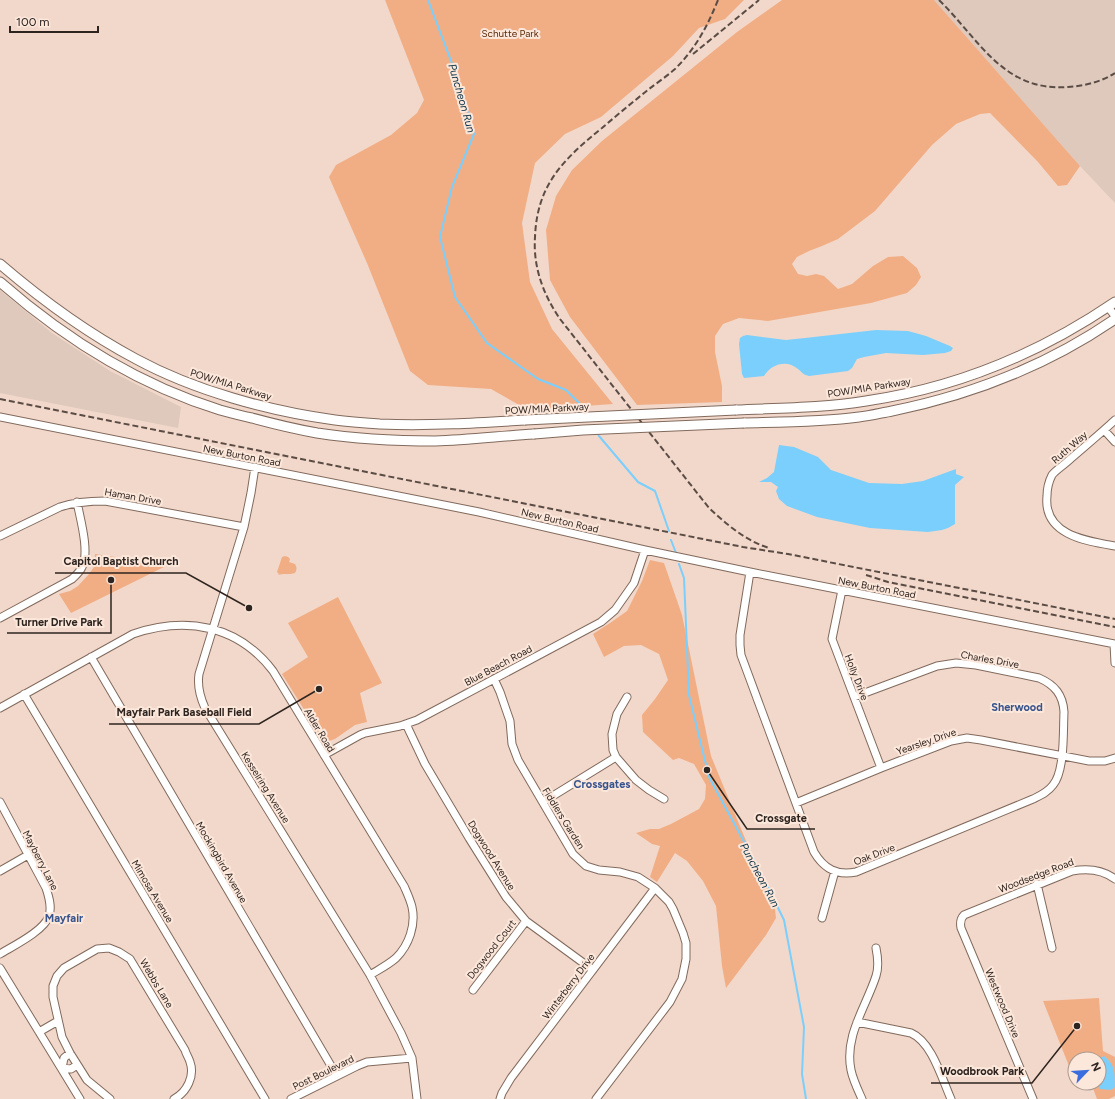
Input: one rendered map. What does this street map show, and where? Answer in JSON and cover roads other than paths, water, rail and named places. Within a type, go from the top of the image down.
[{"type":"main road","name":"POW/MIA Parkway","points":[[0,264],[55,309],[112,346],[137,360],[197,386],[260,406],[298,414],[344,421],[412,425],[460,424],[826,406],[866,401],[911,393],[950,383],[992,368],[1033,350],[1065,333],[1111,305]]},
{"type":"main road","points":[[0,282],[15,296],[52,324],[92,351],[154,384],[220,410],[282,426],[318,433],[400,440],[435,440],[744,423],[809,422],[860,417],[939,400],[975,389],[1040,362],[1075,344],[1115,318]]},
{"type":"street","points":[[1111,305],[1115,318]]},
{"type":"street","name":"New Burton Road","points":[[0,417],[479,512],[645,550],[750,572],[1115,644]]},
{"type":"street","name":"Ruth Way","points":[[1115,420],[1052,475],[1047,489],[1046,501],[1047,513],[1055,524],[1064,532],[1074,537],[1115,546]]},
{"type":"street","points":[[1104,430],[1115,442]]},
{"type":"street","name":"Kesselring Avenue","points":[[255,467],[244,527],[198,680],[201,700],[370,976],[402,1033],[412,1058],[417,1099]]},
{"type":"street","name":"Haman Drive","points":[[0,536],[60,507],[77,502],[105,500],[244,527]]},
{"type":"street","points":[[0,618],[72,579],[78,574],[83,566],[85,548],[77,502]]},
{"type":"street","name":"Blue Beach Road","points":[[324,755],[360,734],[406,724],[416,720],[590,628],[609,616],[634,583],[645,550]]},
{"type":"street","points":[[750,572],[740,635],[740,650],[814,852],[825,866],[835,871],[822,918]]},
{"type":"street","name":"Holly Drive","points":[[842,590],[832,639],[881,768]]},
{"type":"street","name":"Alder Road","points":[[0,708],[133,634],[148,629],[173,625],[198,626],[235,637],[255,651],[264,660],[280,682],[404,886],[412,905],[413,921],[406,945],[396,958],[370,976]]},
{"type":"street","points":[[1115,644],[1115,663]]},
{"type":"street","name":"Mockingbird Avenue","points":[[91,657],[337,1076]]},
{"type":"street","name":"Charles Drive","points":[[854,697],[937,666],[952,663],[966,663],[1039,678],[1047,681],[1053,686],[1060,696],[1064,706],[1062,756]]},
{"type":"street","name":"Fiddlers Garden","points":[[494,679],[510,721],[512,744],[518,760],[573,854],[586,866],[599,870],[620,872],[638,877],[655,888],[673,908],[686,943],[686,959],[682,979],[670,1002],[596,1099]]},
{"type":"street","name":"Mimosa Avenue","points":[[24,694],[265,1099]]},
{"type":"street","points":[[627,697],[617,714],[612,734],[613,750],[616,757],[636,780],[664,799]]},
{"type":"street","name":"Dogwood Avenue","points":[[406,724],[425,764],[506,897],[526,920],[593,970]]},
{"type":"street","name":"Yearsley Drive","points":[[796,803],[951,741],[967,738],[1097,762],[1115,758]]},
{"type":"street","name":"Oak Drive","points":[[835,871],[843,873],[856,872],[1044,794],[1056,781],[1062,756]]},
{"type":"street","points":[[543,802],[616,757]]},
{"type":"street","name":"Mayberry Lane","points":[[0,802],[46,888],[49,897],[49,915],[46,922],[36,932],[0,954]]},
{"type":"street","points":[[0,871],[28,855]]},
{"type":"street","name":"Woodsedge Road","points":[[964,915],[1072,870],[1093,869],[1105,873],[1115,880]]},
{"type":"street","points":[[1037,884],[1052,948]]},
{"type":"street","name":"Winterberry Drive","points":[[500,1099],[511,1078],[655,888]]},
{"type":"street","name":"Westwood Drive","points":[[964,915],[961,918],[960,923],[1032,1099]]},
{"type":"street","name":"Dogwood Court","points":[[473,990],[526,920]]},
{"type":"street","name":"Webbs Lane","points":[[110,1099],[87,1080],[70,1054],[62,1037],[53,997],[53,986],[57,976],[64,968],[97,949],[109,948],[130,959],[160,1007],[191,1063],[191,1074],[188,1086],[178,1097],[174,1099]]},
{"type":"street","points":[[862,1099],[851,1069],[850,1048],[852,1036],[878,969],[876,948]]},
{"type":"street","points":[[0,968],[80,1099]]},
{"type":"street","points":[[39,1032],[58,1021]]},
{"type":"street","points":[[857,1022],[911,1033],[918,1036],[931,1052],[951,1099]]},
{"type":"street","points":[[62,1068],[64,1058],[70,1054]]},
{"type":"street","name":"Post Boulevard","points":[[291,1099],[356,1066],[367,1062],[412,1058]]},
{"type":"street","points":[[62,1068],[71,1069],[77,1065]]},
{"type":"water","points":[[876,330],[908,331],[926,336],[953,348],[951,351],[945,353],[923,355],[886,353],[864,357],[857,359],[852,368],[848,371],[809,376],[789,364],[780,364],[775,366],[771,368],[764,376],[744,378],[742,374],[739,344],[740,338],[743,336],[747,335],[786,340]]},
{"type":"water","points":[[779,445],[794,447],[818,457],[831,470],[869,483],[902,484],[923,481],[956,469],[956,474],[964,477],[955,485],[955,524],[942,530],[928,532],[870,528],[817,517],[787,506],[779,499],[776,491],[778,487],[771,482],[759,482],[774,472]]},
{"type":"water","points":[[1107,1059],[1112,1066],[1114,1073],[1115,1087],[1111,1090],[1107,1090]]},
{"type":"waterway","name":"Puncheon Run","points":[[428,0],[459,82],[474,134],[452,187],[440,237],[455,297],[487,343],[538,379],[566,390],[581,405],[587,414]]},
{"type":"waterway","name":"Puncheon Run","points":[[597,432],[638,482],[655,491],[669,531]]},
{"type":"waterway","name":"Puncheon Run","points":[[671,540],[676,553]]},
{"type":"waterway","name":"Puncheon Run","points":[[679,564],[684,578],[689,695],[709,777],[761,873],[784,920],[804,1027],[802,1074],[806,1099]]},
{"type":"railway","points":[[718,0],[700,37],[675,69],[588,139],[555,174],[547,187],[537,218],[535,237],[536,259],[540,280],[554,310],[560,319],[709,508],[729,526],[752,541],[769,548]]},
{"type":"railway","points":[[693,54],[759,0]]},
{"type":"railway","points":[[939,0],[994,60],[1009,72],[1026,81],[1045,86],[1068,87],[1086,85],[1115,73]]},
{"type":"railway","points":[[0,399],[743,547],[788,554],[1115,619]]},
{"type":"railway","points":[[866,575],[888,582],[1115,627]]},
{"type":"place","name":"Turner Drive Park","points":[[111,580]]},
{"type":"place","name":"Capitol Baptist Church","points":[[249,608]]},
{"type":"place","name":"Mayfair Park Baseball Field","points":[[319,689]]},
{"type":"place","name":"Crossgate","points":[[707,770]]},
{"type":"place","name":"Woodbrook Park","points":[[1077,1026]]},
{"type":"district","name":"Sherwood","points":[[1017,707]]},
{"type":"district","name":"Crossgates","points":[[602,784]]},
{"type":"district","name":"Mayfair","points":[[64,918]]},
{"type":"park label","name":"Schutte Park","points":[[510,33]]}]
